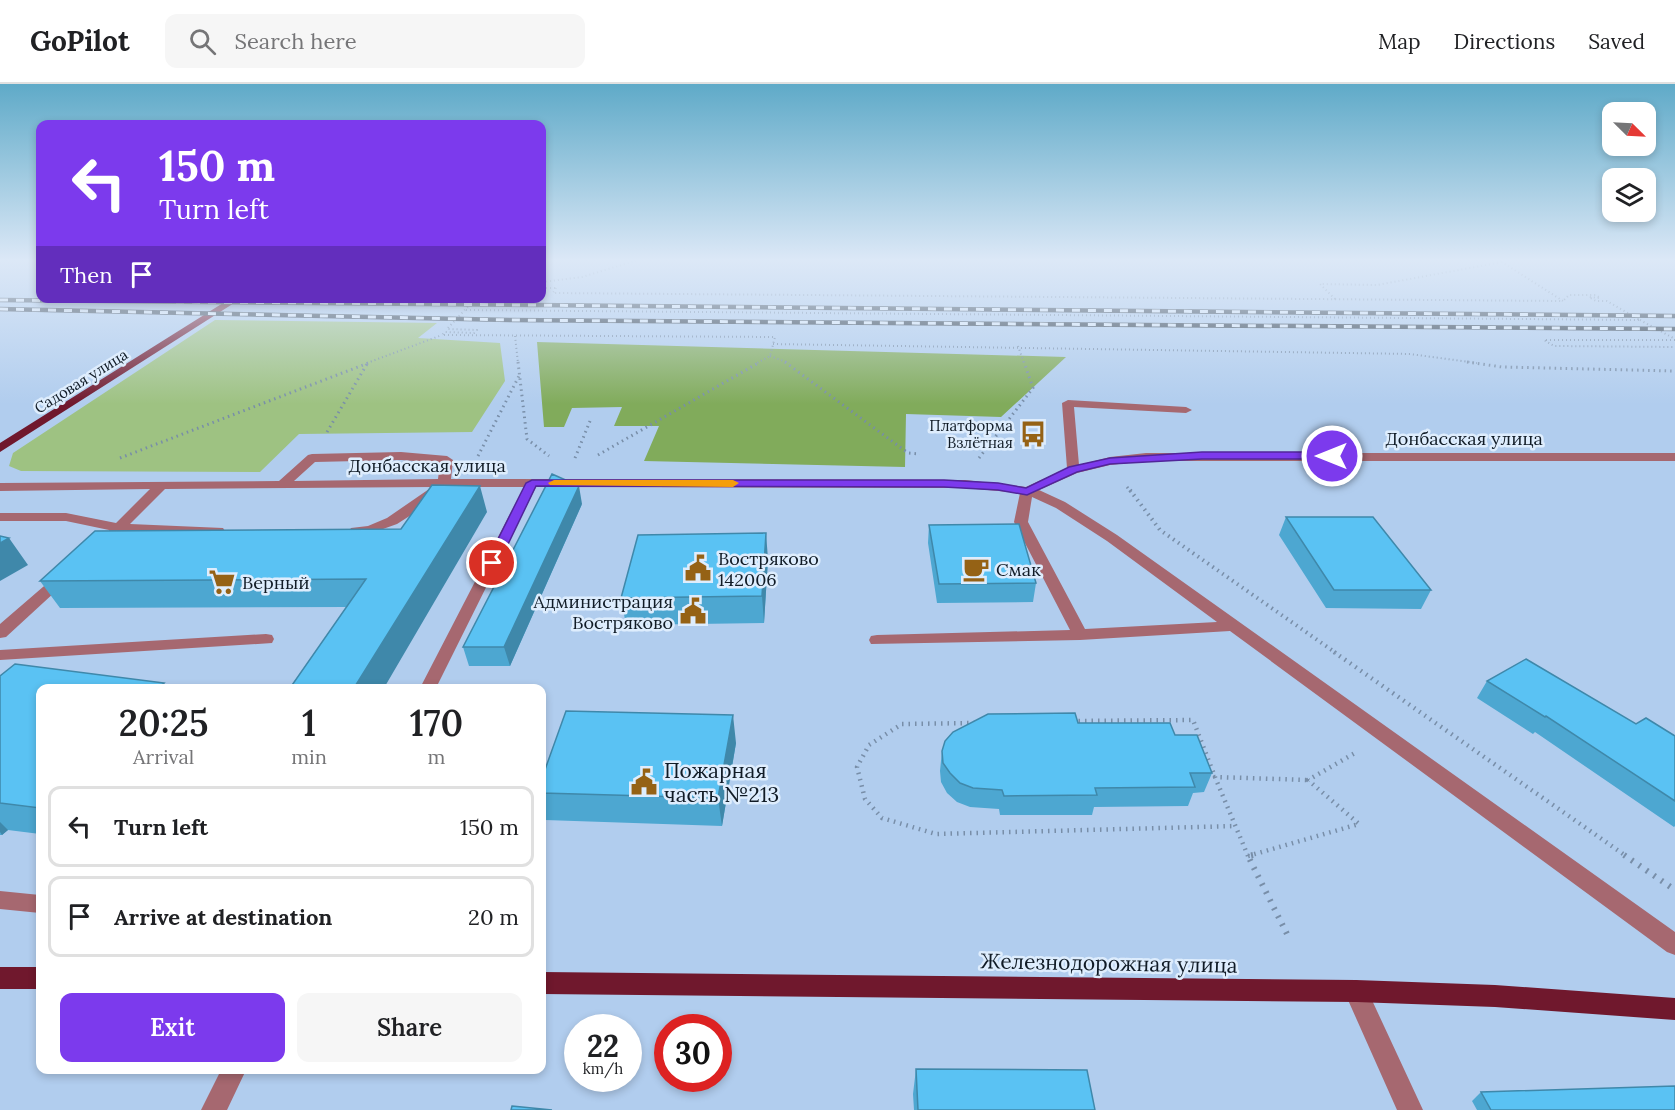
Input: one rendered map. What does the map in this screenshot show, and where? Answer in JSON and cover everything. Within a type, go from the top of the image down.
[{"type":"main road","name":"Садовая улица","points":[[0,448],[222,308]]},
{"type":"main road","points":[[0,978],[36,978]]},
{"type":"main road","name":"Железнодорожная улица","points":[[546,983],[1356,991],[1495,996],[1675,1009]]},
{"type":"street","points":[[1073,470],[1068,403],[1186,410]]},
{"type":"street","points":[[283,484],[312,458],[401,456],[447,460],[444,483],[421,503],[382,527],[368,531],[344,532]]},
{"type":"street","name":"Донбасская улица","points":[[2,488],[444,483],[944,484],[998,486],[1027,491],[1073,470],[1110,461],[1202,456],[1675,457]]},
{"type":"street","points":[[430,684],[532,483]]},
{"type":"street","points":[[104,541],[162,485]]},
{"type":"street","points":[[1080,635],[1021,522],[1027,491],[1047,499],[1112,538],[1675,945]]},
{"type":"street","points":[[0,517],[66,517],[119,528],[227,531]]},
{"type":"street","points":[[0,633],[79,563]]},
{"type":"street","points":[[877,640],[1080,635],[1233,626]]},
{"type":"street","points":[[0,655],[266,639]]},
{"type":"street","points":[[0,900],[36,904]]},
{"type":"street","points":[[1356,991],[1410,1110]]},
{"type":"street","points":[[214,1110],[232,1074]]},
{"type":"path","points":[[1619,308],[1675,340]]},
{"type":"path","points":[[118,459],[445,332],[474,333],[477,330],[447,329],[466,310],[1640,320]]},
{"type":"path","points":[[442,335],[775,337],[770,356],[590,460]]},
{"type":"path","points":[[515,336],[527,439],[553,458]]},
{"type":"path","points":[[1675,340],[1544,340],[1554,346],[1675,347]]},
{"type":"path","points":[[773,344],[1018,346],[1410,354],[1502,367],[1675,371]]},
{"type":"path","points":[[979,458],[1034,388],[1018,346]]},
{"type":"path","points":[[770,356],[788,363],[908,453],[920,454]]},
{"type":"path","points":[[312,458],[367,364]]},
{"type":"path","points":[[464,483],[520,374]]},
{"type":"path","points":[[1110,461],[1160,530],[1675,891]]},
{"type":"path","points":[[1065,722],[1193,720],[1248,856],[1288,936]]},
{"type":"path","points":[[983,723],[902,724],[869,746],[857,767],[865,799],[882,818],[936,834],[1236,826]]},
{"type":"path","points":[[1215,777],[1308,780],[1356,753]]},
{"type":"path","points":[[1248,856],[1359,824],[1308,780]]},
{"type":"green space","points":[[215,320],[437,323],[418,338],[500,343],[505,381],[472,432],[299,434],[260,472],[21,471],[9,466],[13,453]]},
{"type":"green space","points":[[537,342],[1066,357],[1001,417],[906,414],[905,467],[644,461],[659,426],[614,426],[622,407],[572,408],[564,427],[544,427]]},
{"type":"building","points":[[552,474],[579,486],[504,647],[463,647]]},
{"type":"building","points":[[432,485],[480,486],[356,684],[293,684],[366,579],[40,581],[95,531],[401,529]]},
{"type":"building","points":[[1286,517],[1373,517],[1431,590],[1334,590]]},
{"type":"building","points":[[1019,524],[1036,583],[939,584],[929,525]]},
{"type":"building","points":[[766,533],[762,596],[621,598],[638,535]]},
{"type":"building","points":[[0,536],[9,538],[0,543]]},
{"type":"building","points":[[1526,659],[1636,724],[1646,718],[1675,736],[1675,801],[1546,716],[1487,681]]},
{"type":"building","points":[[15,664],[164,683],[36,684],[36,808],[0,803],[0,676]]},
{"type":"building","name":"Пожарная часть №213","points":[[566,711],[733,715],[718,798],[546,793],[546,767]]},
{"type":"building","points":[[1075,713],[1078,723],[1170,723],[1175,735],[1197,735],[1212,773],[1190,773],[1195,787],[1095,788],[1097,795],[1004,796],[1002,790],[973,788],[960,783],[943,763],[942,751],[945,741],[953,732],[988,714]]},
{"type":"building","points":[[916,1069],[1087,1070],[1095,1110],[918,1110]]},
{"type":"building","points":[[1675,1086],[1675,1110],[1491,1110],[1481,1092]]},
{"type":"building","points":[[512,1106],[552,1110],[511,1110]]},
{"type":"railway","points":[[825,308],[1675,316]]},
{"type":"railway","points":[[0,309],[511,320],[1675,329]]},
{"type":"slow traffic","points":[[554,483],[733,483]]},
{"type":"place","name":"Платформа Взлётная","points":[[1033,434]]},
{"type":"place","name":"Востряково 142006","points":[[698,568]]},
{"type":"place","name":"Смак","points":[[976,569]]},
{"type":"place","name":"Верный","points":[[222,582]]},
{"type":"place","name":"Администрация Востряково","points":[[693,611]]},
{"type":"place","name":"Пожарная часть №213","points":[[644,782]]},
{"type":"route","points":[[492,563],[532,483],[973,484],[1027,491],[1073,470],[1110,461],[1146,457],[1332,456]]}]
